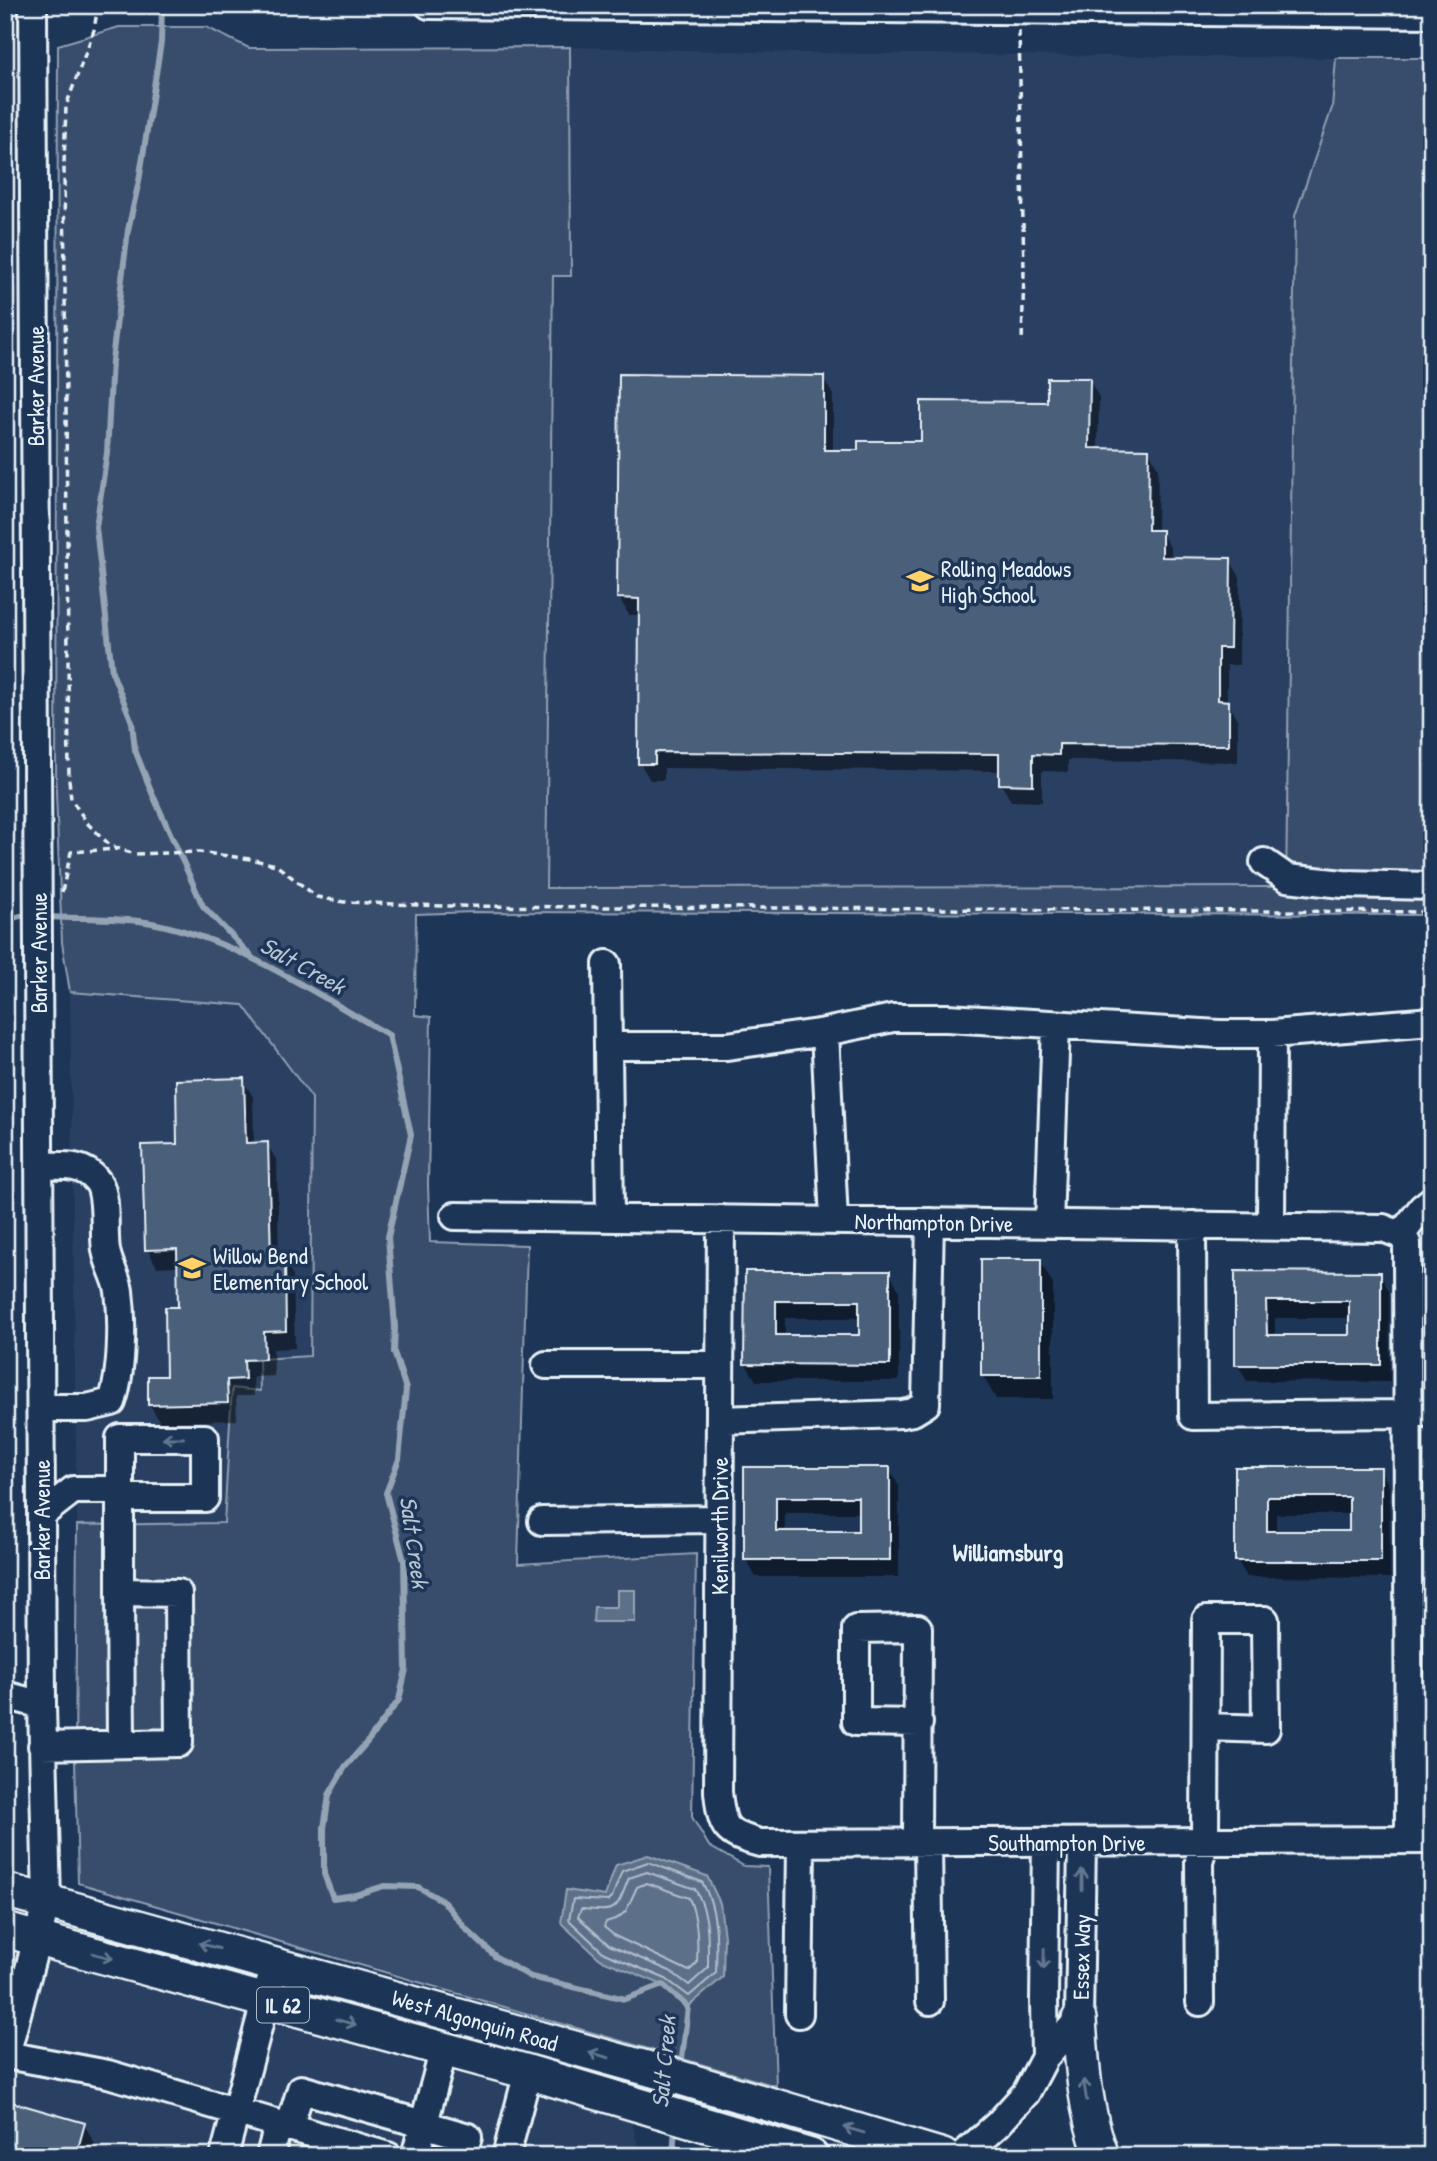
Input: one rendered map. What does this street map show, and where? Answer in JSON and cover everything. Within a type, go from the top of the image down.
[{"type":"main road","name":"West Algonquin Road","points":[[5,1890],[664,2073],[943,2156]]},
{"type":"main road","name":"West Algonquin Road","points":[[5,1930],[528,2072],[811,2156]]},
{"type":"main road","points":[[1079,2019],[1090,2119],[1102,2156]]},
{"type":"street","name":"Barker Avenue","points":[[33,5],[50,893],[38,936],[42,1746],[47,1901],[6,2055],[108,2074],[236,2111]]},
{"type":"street","points":[[429,5],[1311,9],[1432,14]]},
{"type":"street","points":[[1264,862],[1287,878],[1343,884],[1432,886]]},
{"type":"street","points":[[607,964],[610,1218]]},
{"type":"street","points":[[608,1046],[727,1046],[893,1018],[947,1018],[1219,1034],[1272,1034],[1432,1021]]},
{"type":"street","points":[[1049,1224],[1056,1025]]},
{"type":"street","points":[[825,1031],[834,1221]]},
{"type":"street","points":[[1271,1226],[1272,1034]]},
{"type":"street","points":[[39,1166],[80,1167],[99,1182],[103,1199],[106,1252],[119,1290],[120,1342],[118,1384],[112,1402],[87,1408],[41,1408]]},
{"type":"street","points":[[1421,1840],[1419,1413],[1404,1239],[1422,1208],[1432,1200]]},
{"type":"street","name":"Northampton Drive","points":[[454,1216],[1383,1228],[1404,1239]]},
{"type":"street","name":"Kenilworth Drive","points":[[720,1219],[718,1792],[720,1812],[728,1830]]},
{"type":"street","points":[[720,1420],[901,1414],[913,1412],[926,1404],[930,1222]]},
{"type":"street","points":[[1192,1225],[1193,1416],[1419,1413]]},
{"type":"street","points":[[546,1365],[720,1365]]},
{"type":"street","points":[[41,1460],[73,1490]]},
{"type":"street","points":[[41,1515],[54,1502],[73,1490],[120,1494],[121,1744]]},
{"type":"street","points":[[542,1521],[719,1519]]},
{"type":"street","points":[[42,1746],[179,1743],[178,1592],[120,1592]]},
{"type":"street","points":[[1200,2002],[1199,1861],[1205,1842],[1206,1620],[1265,1620],[1266,1729],[1206,1727]]},
{"type":"street","points":[[5,1695],[42,1705]]},
{"type":"street","points":[[919,1723],[930,2001]]},
{"type":"street","name":"Southampton Drive","points":[[728,1830],[739,1837],[760,1843],[1421,1840]]},
{"type":"street","name":"Essex Way","points":[[1045,2057],[1046,1842]]},
{"type":"street","points":[[799,2014],[801,1843]]},
{"type":"street","name":"Essex Way","points":[[962,2156],[998,2124],[1026,2093],[1045,2057],[1079,2019],[1082,1843]]},
{"type":"street","points":[[224,2156],[275,1964]]},
{"type":"street","points":[[415,2156],[444,2049]]},
{"type":"street","points":[[506,2156],[528,2072]]},
{"type":"street","points":[[270,2156],[301,2089],[468,2137],[462,2156]]},
{"type":"street","points":[[236,2111],[388,2156]]},
{"type":"path","points":[[98,5],[94,30],[66,106],[64,164],[69,779],[72,799],[89,824],[111,846],[134,853],[198,852],[276,865],[317,897],[344,902],[457,906],[1432,912]]},
{"type":"path","points":[[1019,27],[1024,270],[1021,343]]},
{"type":"path","points":[[50,893],[71,852],[119,849]]},
{"type":"shaded area","points":[[119,27],[206,27],[249,48],[570,47],[571,276],[553,276],[546,888],[1286,887],[1295,216],[1332,108],[1336,58],[1432,58],[1432,915],[416,914],[415,1015],[431,1017],[428,1185],[430,1242],[527,1245],[518,1564],[696,1554],[692,1817],[709,1846],[744,1866],[768,1867],[776,2086],[78,1883],[75,1759],[77,1525],[224,1523],[232,1388],[260,1391],[259,1359],[310,1356],[312,1098],[243,1005],[70,992],[62,943],[56,793],[58,45]]},
{"type":"shaded area","name":"Rolling Meadows High School","points":[[570,47],[797,53],[1336,58],[1332,108],[1295,216],[1287,887],[545,888],[553,276],[571,275]]},
{"type":"shaded area","name":"Willow Bend Elementary School","points":[[70,992],[243,1005],[312,1098],[310,1357],[260,1359],[260,1391],[232,1389],[225,1523],[77,1525]]},
{"type":"shaded area","points":[[5,1945],[632,2121],[640,2156],[5,2156]]},
{"type":"water","points":[[617,1590],[635,1590],[635,1622],[593,1622],[594,1607],[617,1607]]},
{"type":"water","points":[[648,1855],[707,1876],[720,1903],[724,1937],[723,1977],[688,2007],[663,1985],[600,1959],[561,1923],[566,1890],[605,1896],[616,1865]]},
{"type":"building","points":[[619,374],[824,376],[824,450],[858,450],[858,441],[921,441],[921,401],[1047,402],[1047,378],[1090,378],[1089,448],[1149,449],[1148,530],[1162,530],[1162,557],[1231,558],[1230,648],[1218,648],[1218,700],[1229,701],[1229,745],[1059,744],[1059,755],[1033,754],[1033,785],[999,784],[999,754],[655,752],[655,764],[638,764],[639,599],[617,598]]},
{"type":"building","points":[[244,1078],[246,1143],[268,1142],[271,1258],[285,1257],[286,1331],[264,1332],[265,1359],[244,1360],[245,1379],[227,1380],[228,1403],[148,1405],[148,1376],[166,1376],[165,1307],[178,1307],[177,1249],[145,1250],[142,1145],[177,1144],[176,1080]]},
{"type":"building","points":[[981,1259],[1041,1259],[1041,1376],[981,1376]]},
{"type":"building","points":[[745,1271],[890,1271],[890,1365],[744,1364]],"holes":[[[776,1301],[859,1301],[859,1335],[776,1335]]]},
{"type":"building","points":[[1235,1271],[1381,1272],[1381,1365],[1235,1365]],"holes":[[[1266,1301],[1349,1301],[1349,1335],[1267,1335]]]},
{"type":"building","points":[[744,1467],[890,1467],[890,1560],[744,1560]],"holes":[[[776,1497],[858,1497],[858,1531],[776,1531]]]},
{"type":"building","points":[[1235,1467],[1381,1467],[1381,1561],[1235,1561]],"holes":[[[1267,1497],[1349,1497],[1349,1531],[1267,1531]]]},
{"type":"building","points":[[5,2100],[85,2123],[76,2156],[5,2156]]},
{"type":"waterway","points":[[162,5],[161,42],[139,181],[128,230],[112,360],[107,453],[96,527],[112,672],[132,722],[135,750],[203,906],[251,956]]},
{"type":"waterway","name":"Salt Creek","points":[[5,921],[31,916]]},
{"type":"waterway","name":"Salt Creek","points":[[45,917],[139,921],[184,931],[215,942],[275,970],[389,1035],[411,1135],[388,1237],[395,1327],[394,1352],[406,1389],[399,1459],[386,1493],[404,1561],[406,1669],[399,1700],[345,1767],[329,1795],[324,1828],[324,1874],[333,1898],[355,1895],[384,1886],[418,1887],[443,1901],[466,1929],[496,1957],[531,1977],[625,1999],[663,1985],[688,2007],[681,2067]]},
{"type":"waterway","name":"Salt Creek","points":[[673,2156],[675,2126]]},
{"type":"place","name":"Rolling Meadows High School","points":[[920,581]]},
{"type":"place","name":"Willow Bend Elementary School","points":[[192,1268]]},
{"type":"district","name":"Williamsburg","points":[[1008,1552]]}]
